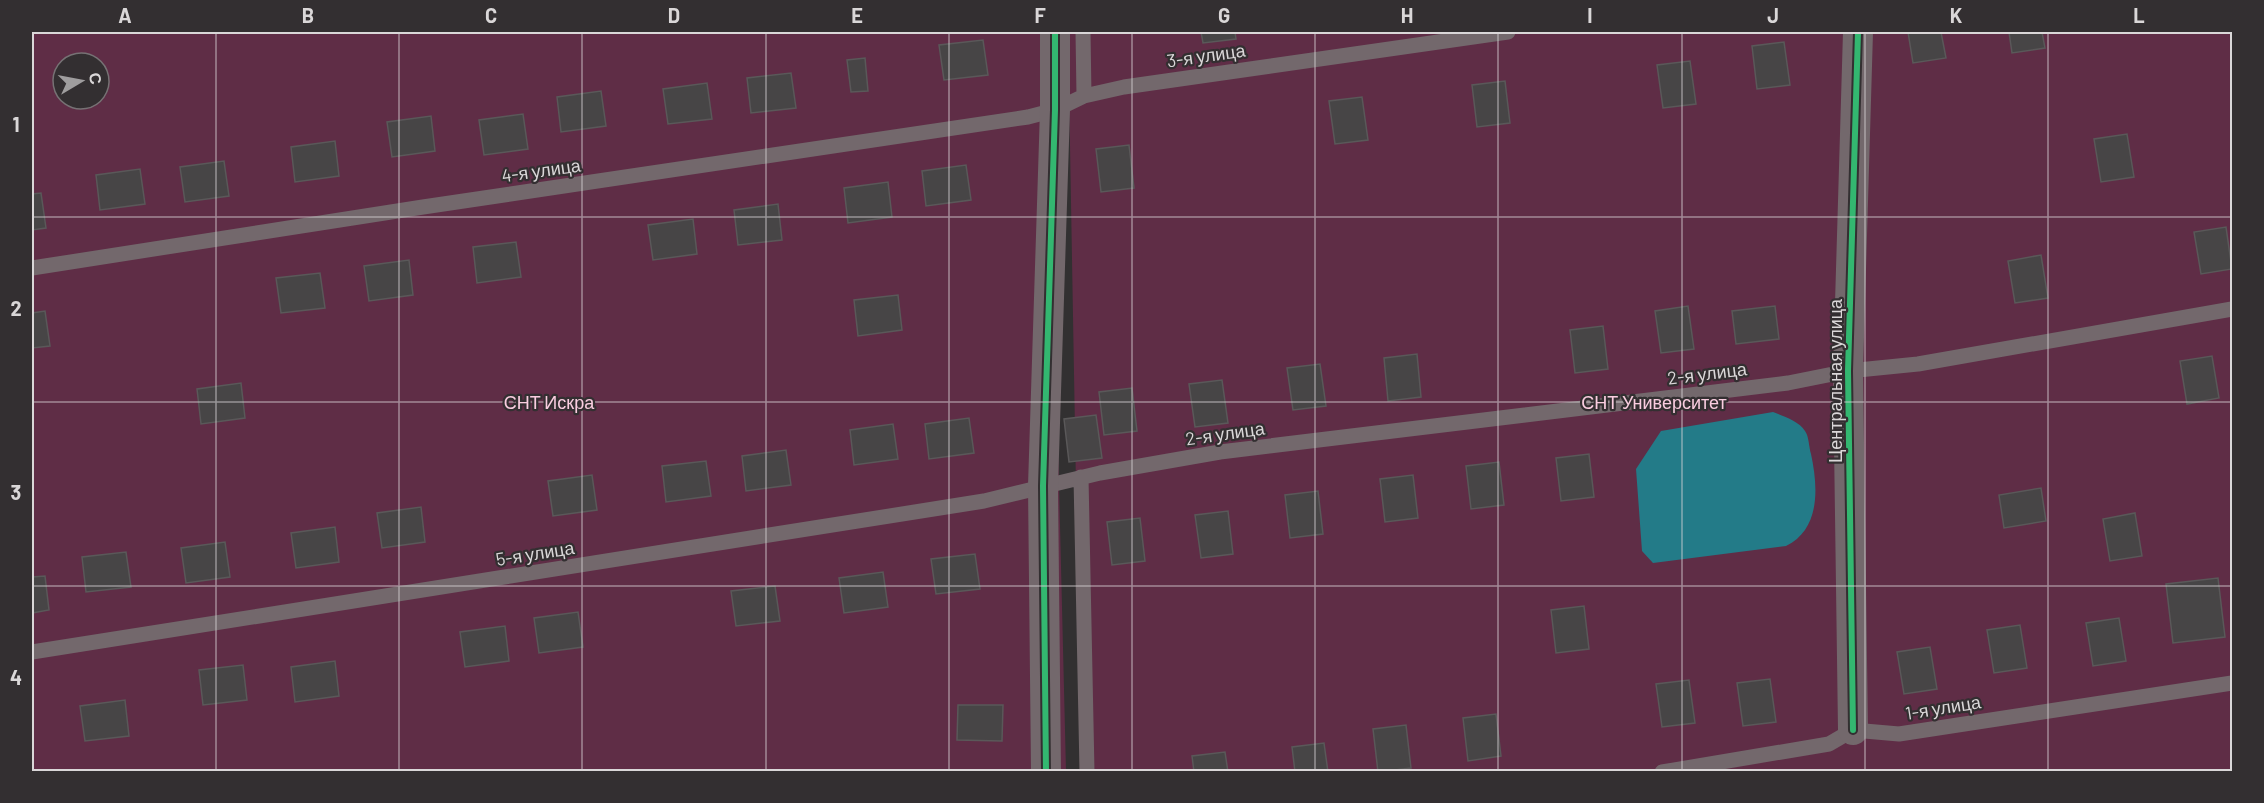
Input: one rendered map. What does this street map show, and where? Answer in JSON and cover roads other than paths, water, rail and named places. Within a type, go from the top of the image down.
[{"type":"street","points":[[1046,771],[1043,486],[1055,110],[1055,32]]},
{"type":"street","name":"Центральная улица","points":[[1853,730],[1848,371],[1858,32]]},
{"type":"lane","points":[[1083,32],[1084,96]]},
{"type":"lane","name":"3-я улица","points":[[1055,110],[1084,96],[1124,87],[1508,32]]},
{"type":"lane","name":"4-я улица","points":[[32,268],[1028,117],[1055,110]]},
{"type":"lane","name":"2-я улица","points":[[1043,486],[1220,452],[1788,382],[1848,371],[1918,364],[2232,309]]},
{"type":"lane","points":[[1081,477],[1087,771]]},
{"type":"lane","name":"5-я улица","points":[[32,652],[973,503],[1043,486]]},
{"type":"lane","name":"1-я улица","points":[[1853,730],[1899,734],[2232,683]]},
{"type":"lane","points":[[1662,771],[1829,744],[1853,730]]},
{"type":"water","points":[[1773,412],[1799,424],[1807,436],[1815,479],[1815,493],[1811,518],[1806,529],[1786,546],[1653,563],[1642,551],[1636,469],[1661,431]]},
{"type":"park label","name":"СНТ Искра","points":[[549,402]]},
{"type":"park label","name":"СНТ Университет","points":[[1654,402]]}]
